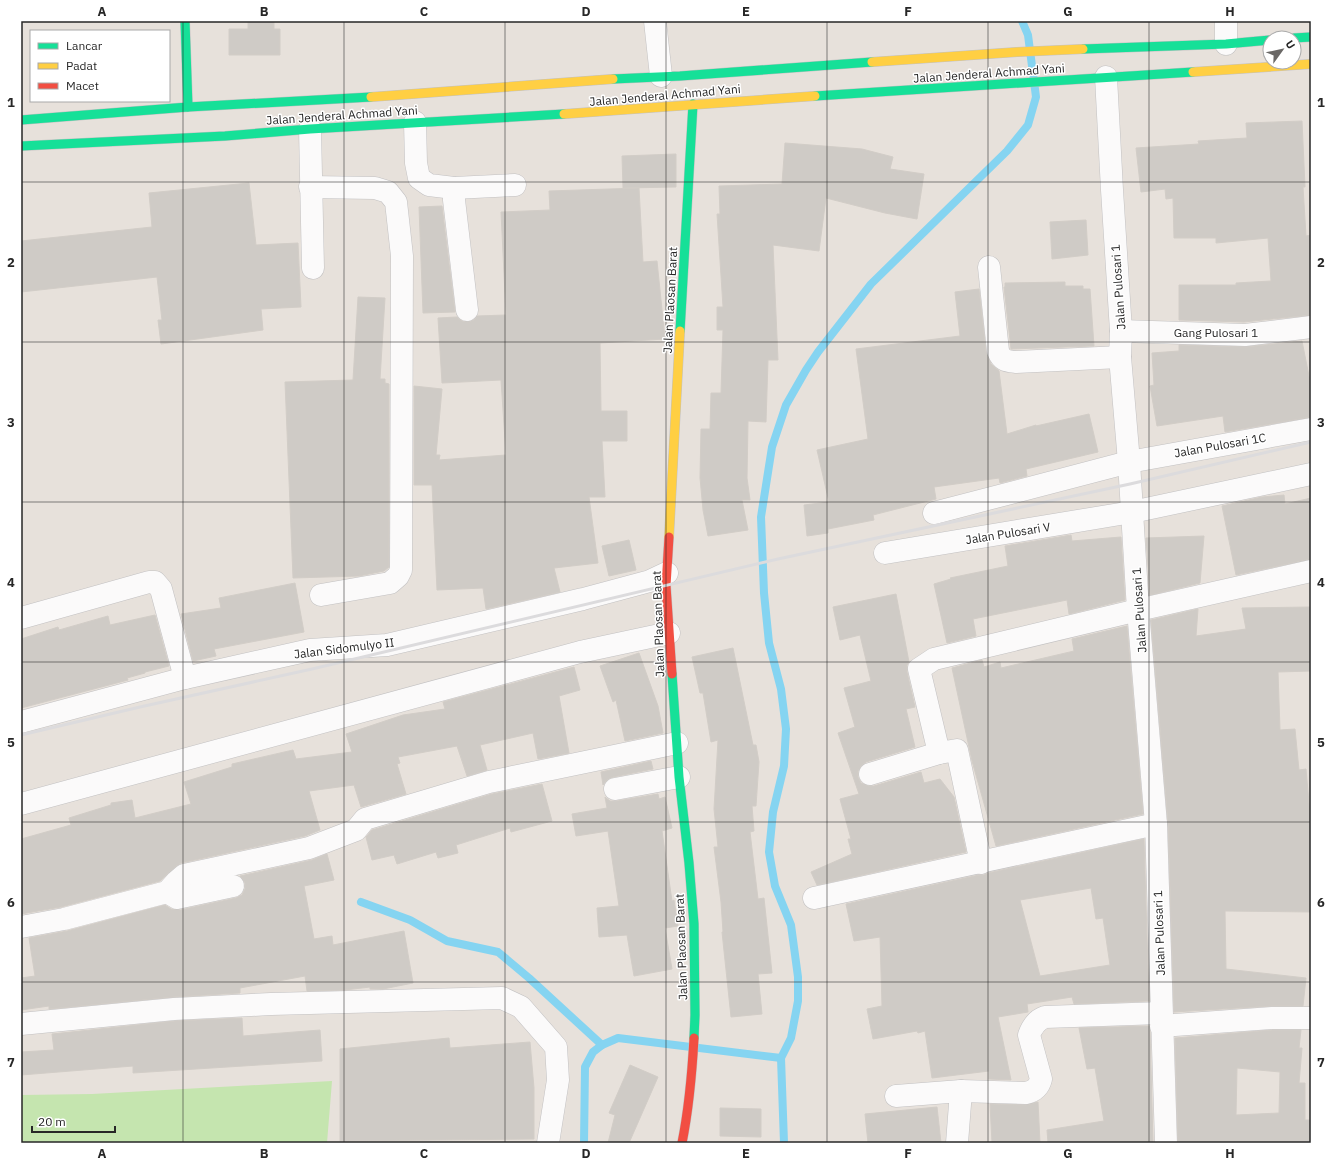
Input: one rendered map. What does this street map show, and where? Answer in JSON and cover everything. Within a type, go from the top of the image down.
[{"type":"main road","points":[[185,21],[188,107]]},
{"type":"main road","name":"Jalan Jenderal Achmad Yani","points":[[21,120],[188,107],[324,100],[1017,52],[1226,44],[1262,41]]},
{"type":"main road","name":"Jalan Jenderal Achmad Yani","points":[[21,146],[225,136],[415,122],[625,110],[693,104],[1311,64]]},
{"type":"main road","name":"Jalan Plaosan Barat","points":[[682,1143],[688,1114],[692,1082],[695,1015],[694,924],[679,777],[666,586],[693,104]]},
{"type":"street","points":[[655,21],[661,76]]},
{"type":"street","points":[[1226,21],[1226,44]]},
{"type":"street","name":"Jalan Pulosari 1","points":[[1106,77],[1121,331],[1120,357],[1129,462],[1138,610],[1156,824],[1166,1143]]},
{"type":"street","points":[[415,122],[416,163],[419,178],[429,185],[454,188],[515,185]]},
{"type":"street","points":[[310,129],[310,187],[313,268]]},
{"type":"street","points":[[310,187],[375,188],[388,192],[396,202],[402,256],[401,570],[398,576],[390,583],[322,595]]},
{"type":"street","points":[[454,188],[454,200],[467,310]]},
{"type":"street","points":[[988,267],[998,351],[1001,359],[1016,362],[1120,357]]},
{"type":"street","name":"Gang Pulosari 1","points":[[1121,331],[1245,335],[1311,327]]},
{"type":"street","name":"Jalan Pulosari 1C","points":[[934,513],[1129,462],[1311,429]]},
{"type":"street","name":"Jalan Pulosari V","points":[[885,553],[1132,512],[1311,474]]},
{"type":"street","points":[[939,753],[919,669],[934,659],[1138,610],[1311,571]]},
{"type":"street","name":"Jalan Sidomulyo II","points":[[21,722],[185,678],[310,650],[387,645],[583,599],[650,581],[667,573]]},
{"type":"street","points":[[21,618],[149,582],[155,582],[161,589],[185,678]]},
{"type":"street","points":[[21,804],[572,654],[669,633]]},
{"type":"street","points":[[21,927],[64,919],[167,892],[176,880],[184,875],[309,848],[356,830],[365,819],[490,782],[677,743]]},
{"type":"street","points":[[870,774],[939,753],[957,750],[981,863]]},
{"type":"street","points":[[615,789],[679,777]]},
{"type":"street","points":[[814,898],[1156,824]]},
{"type":"street","points":[[167,892],[177,898],[233,886]]},
{"type":"street","points":[[21,1024],[174,1009],[256,1004],[502,998],[521,1007],[556,1047],[558,1080],[548,1143]]},
{"type":"street","points":[[896,1096],[961,1091],[1026,1093],[1036,1089],[1040,1084],[1041,1078],[1029,1035],[1035,1024],[1040,1019],[1045,1017],[1161,1019],[1311,1018]]},
{"type":"street","points":[[958,1143],[961,1091]]},
{"type":"green space","points":[[332,1081],[327,1143],[21,1143],[21,1095],[92,1094]]},
{"type":"building","points":[[248,21],[274,21],[274,29],[280,29],[280,55],[229,55],[229,29],[248,29]]},
{"type":"building","points":[[1302,121],[1305,187],[1303,187],[1306,236],[1311,235],[1311,315],[1244,322],[1179,320],[1179,285],[1236,285],[1236,283],[1271,281],[1268,238],[1216,243],[1216,238],[1174,238],[1173,198],[1166,199],[1165,189],[1141,192],[1136,148],[1199,144],[1198,141],[1247,138],[1246,123]]},
{"type":"building","points":[[785,143],[862,149],[893,157],[890,169],[924,174],[917,219],[885,213],[826,198],[819,251],[773,245],[778,360],[768,360],[766,422],[748,421],[747,478],[750,500],[742,500],[748,530],[708,536],[703,510],[700,478],[701,429],[710,429],[711,393],[721,393],[723,330],[717,330],[717,307],[723,307],[717,214],[720,214],[719,186],[782,184]]},
{"type":"building","points":[[676,154],[676,187],[623,188],[622,156]]},
{"type":"building","points":[[249,183],[256,245],[298,243],[301,307],[261,309],[263,330],[161,344],[158,320],[162,320],[157,277],[21,292],[21,241],[152,227],[149,193]]},
{"type":"building","points":[[639,188],[643,262],[657,261],[665,339],[600,343],[601,411],[627,411],[627,441],[602,441],[605,497],[589,497],[598,563],[554,568],[560,592],[486,609],[483,588],[437,590],[432,485],[414,485],[414,386],[442,389],[436,455],[440,455],[439,460],[506,455],[501,380],[442,383],[438,318],[457,317],[462,321],[468,322],[474,320],[477,316],[506,315],[501,212],[550,210],[549,191]]},
{"type":"building","points":[[442,206],[455,312],[423,313],[419,207]]},
{"type":"building","points":[[1086,220],[1088,255],[1052,259],[1050,222]]},
{"type":"building","points":[[1065,282],[1065,286],[1083,286],[1083,289],[1090,289],[1094,346],[1011,349],[1004,287],[1005,283]]},
{"type":"building","points":[[979,289],[986,352],[991,364],[999,371],[1007,434],[1036,425],[1089,414],[1098,452],[1026,469],[1027,476],[1000,483],[999,478],[934,487],[936,499],[873,515],[874,520],[828,529],[828,533],[807,536],[804,505],[829,502],[817,450],[868,439],[856,349],[960,336],[955,292]]},
{"type":"building","points":[[358,297],[385,298],[380,379],[385,379],[385,383],[389,384],[389,567],[384,571],[359,576],[293,578],[285,382],[353,380]]},
{"type":"building","points":[[1302,341],[1311,386],[1311,417],[1225,432],[1223,416],[1157,426],[1150,386],[1154,385],[1152,353],[1179,351],[1179,345],[1245,347]]},
{"type":"building","points":[[1284,495],[1285,504],[1311,498],[1311,559],[1236,575],[1222,506],[1262,497]]},
{"type":"building","points":[[1071,535],[1072,541],[1121,537],[1125,600],[1069,614],[1067,600],[973,619],[976,636],[947,643],[934,584],[951,579],[950,578],[1008,566],[1005,546]]},
{"type":"building","points":[[1204,536],[1200,583],[1150,595],[1146,538]]},
{"type":"building","points":[[629,540],[636,570],[609,576],[602,546]]},
{"type":"building","points":[[295,583],[304,632],[214,649],[216,656],[193,661],[181,614],[221,608],[219,598]]},
{"type":"building","points":[[896,594],[909,662],[907,665],[907,672],[915,707],[906,709],[915,747],[866,762],[858,771],[858,777],[861,783],[868,786],[874,786],[921,772],[924,783],[940,779],[954,797],[966,852],[817,885],[811,872],[852,854],[848,839],[851,839],[840,799],[859,794],[838,733],[855,727],[844,688],[871,681],[860,635],[840,640],[833,607]]},
{"type":"building","points":[[1310,607],[1311,671],[1278,672],[1280,730],[1295,729],[1299,770],[1306,769],[1311,826],[1311,912],[1225,911],[1226,969],[1306,978],[1303,1006],[1271,1006],[1174,1012],[1168,823],[1151,620],[1198,609],[1196,636],[1246,629],[1242,608]]},
{"type":"building","points":[[155,615],[169,666],[127,678],[128,680],[21,708],[21,639],[58,627],[59,630],[108,616],[110,625]]},
{"type":"building","points":[[1127,626],[1143,814],[996,846],[972,761],[952,668],[982,660],[984,667],[1000,662],[1001,668],[1074,651],[1072,639]]},
{"type":"building","points":[[733,648],[753,745],[756,745],[759,762],[756,806],[752,806],[754,831],[750,832],[758,899],[764,898],[772,973],[758,974],[762,1014],[731,1017],[722,932],[721,902],[714,847],[718,847],[714,809],[718,740],[711,742],[703,693],[700,693],[692,657]]},
{"type":"building","points":[[639,653],[658,706],[663,733],[625,741],[616,700],[613,702],[600,666]]},
{"type":"building","points":[[574,667],[580,690],[559,696],[569,753],[538,759],[533,733],[480,745],[487,770],[467,776],[457,746],[398,757],[400,763],[397,764],[406,794],[361,807],[354,785],[309,791],[320,830],[305,836],[181,863],[160,881],[61,907],[21,914],[21,839],[71,825],[69,818],[111,805],[111,803],[132,800],[135,818],[191,804],[184,782],[232,767],[232,764],[293,750],[296,759],[352,752],[346,734],[403,715],[445,709],[443,702]]},
{"type":"building","points":[[651,761],[653,769],[613,777],[607,780],[603,785],[601,772]]},
{"type":"building","points":[[542,784],[552,821],[511,832],[510,828],[456,845],[458,853],[438,858],[436,852],[397,864],[394,855],[372,860],[366,837],[372,830],[492,794]]},
{"type":"building","points":[[658,794],[659,799],[665,797],[672,828],[662,831],[672,901],[674,900],[678,926],[665,928],[672,969],[634,976],[627,935],[599,937],[597,908],[619,906],[608,831],[576,836],[572,814],[607,808],[605,797],[610,801],[617,801]]},
{"type":"building","points":[[1144,839],[1149,1001],[1074,1004],[1072,997],[1027,1004],[1028,1012],[998,1017],[1011,1080],[989,1079],[989,1071],[932,1078],[925,1031],[918,1033],[917,1031],[873,1039],[867,1009],[882,1006],[880,937],[854,941],[846,904]],"holes":[[[1091,888],[1096,919],[1103,918],[1110,965],[1040,976],[1020,900]]]},
{"type":"building","points":[[327,854],[334,880],[304,886],[314,939],[332,936],[333,945],[404,931],[413,983],[383,989],[370,989],[370,987],[345,990],[307,991],[305,976],[240,988],[240,993],[173,997],[49,1009],[49,1006],[21,1010],[21,978],[35,976],[29,938],[67,931],[165,905],[171,909],[180,910],[236,898],[242,895],[245,889],[245,883],[240,876],[312,860]]},
{"type":"building","points":[[242,1018],[243,1036],[320,1030],[322,1061],[133,1073],[133,1066],[21,1075],[21,1052],[54,1050],[52,1034],[175,1021]]},
{"type":"building","points":[[1149,1026],[1153,1143],[1048,1143],[1047,1130],[1104,1121],[1095,1068],[1087,1069],[1079,1028]]},
{"type":"building","points":[[1272,1030],[1301,1030],[1299,1048],[1302,1048],[1299,1083],[1305,1083],[1305,1120],[1311,1120],[1311,1143],[1178,1143],[1175,1038]],"holes":[[[1237,1068],[1280,1072],[1279,1113],[1236,1115]]]},
{"type":"building","points":[[449,1038],[450,1048],[530,1042],[534,1088],[534,1139],[340,1141],[340,1049]]},
{"type":"building","points":[[630,1065],[658,1077],[629,1143],[608,1143],[615,1115],[609,1113]]},
{"type":"building","points":[[1038,1102],[1040,1143],[992,1143],[990,1104],[1026,1105]]},
{"type":"building","points":[[937,1107],[941,1143],[868,1143],[865,1114]]},
{"type":"building","points":[[720,1108],[761,1109],[761,1137],[720,1136]]},
{"type":"waterway","points":[[784,1143],[781,1058],[791,1038],[798,1001],[798,977],[791,925],[775,886],[769,852],[773,812],[784,766],[786,729],[781,689],[769,643],[764,593],[761,517],[772,447],[786,405],[806,370],[818,352],[871,284],[1007,151],[1028,125],[1036,97],[1028,35],[1022,21]]},
{"type":"waterway","points":[[361,902],[410,920],[447,941],[498,952],[529,978],[602,1045]]},
{"type":"waterway","points":[[584,1143],[585,1067],[593,1052],[602,1045],[618,1038],[781,1058]]},
{"type":"railway","points":[[21,735],[312,669],[778,559],[1130,484],[1311,442]]},
{"type":"traffic: fast","points":[[185,21],[188,107]]},
{"type":"traffic: fast","points":[[1302,38],[1311,37]]},
{"type":"traffic: fast","points":[[1083,49],[1226,44],[1262,41]]},
{"type":"traffic: fast","points":[[613,79],[680,76],[872,62]]},
{"type":"traffic: fast","points":[[815,96],[1193,72]]},
{"type":"traffic: fast","points":[[21,120],[188,107],[371,97]]},
{"type":"traffic: fast","points":[[680,331],[693,104]]},
{"type":"traffic: fast","points":[[21,146],[225,136],[310,129],[564,114]]},
{"type":"traffic: fast","points":[[672,674],[679,777],[689,863],[694,924],[694,1038]]},
{"type":"traffic: slow","points":[[872,62],[1083,49]]},
{"type":"traffic: slow","points":[[1193,72],[1311,64]]},
{"type":"traffic: slow","points":[[371,97],[613,79]]},
{"type":"traffic: slow","points":[[564,114],[815,96]]},
{"type":"traffic: slow","points":[[669,537],[680,331]]},
{"type":"traffic: jam","points":[[669,537],[666,586],[672,674]]},
{"type":"traffic: jam","points":[[682,1143],[690,1091],[694,1038]]}]
